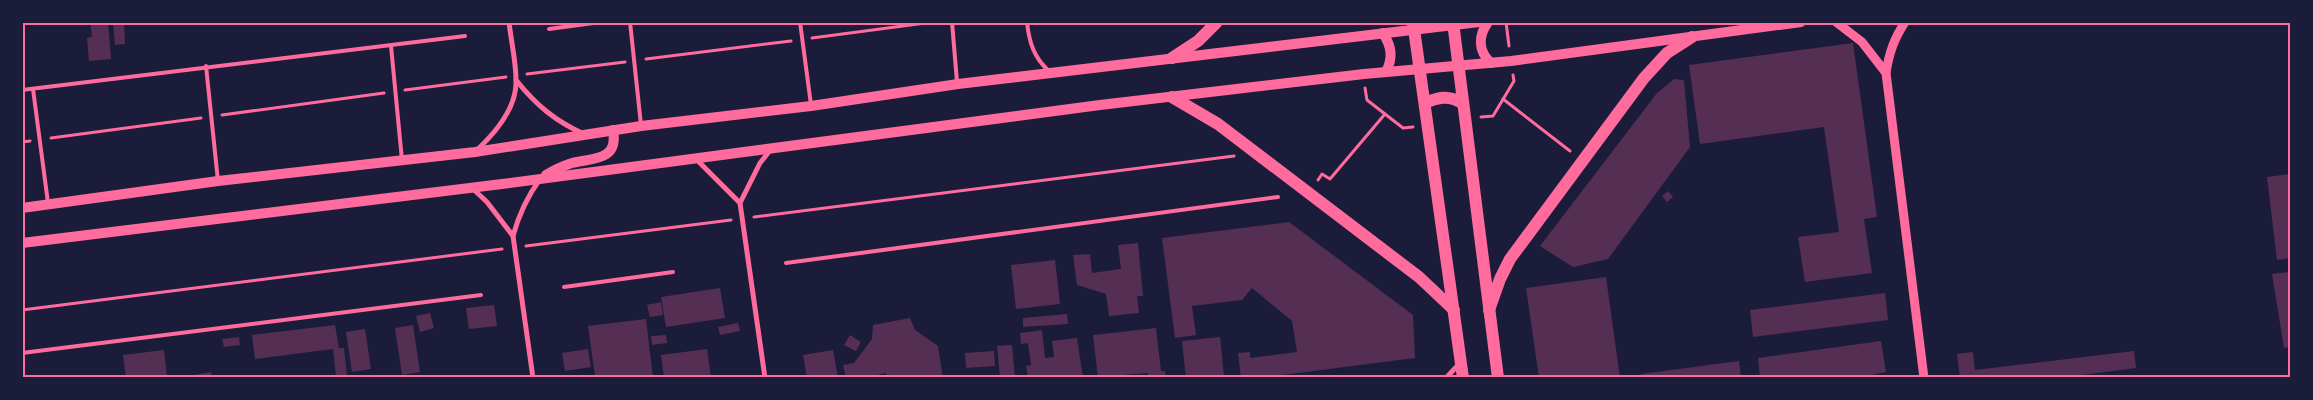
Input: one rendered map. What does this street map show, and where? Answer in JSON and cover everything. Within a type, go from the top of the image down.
[{"type":"main road","points":[[1172,58],[1198,41],[1217,22]]},
{"type":"main road","points":[[22,208],[218,181],[475,152],[641,126],[811,106],[958,84],[1383,33],[1414,26],[1479,22]]},
{"type":"main road","points":[[1488,22],[1482,35],[1481,43],[1486,58],[1491,63]]},
{"type":"main road","points":[[22,244],[1172,96],[1386,72],[1491,63],[1801,22]]},
{"type":"main road","points":[[1453,24],[1488,312],[1498,378]]},
{"type":"main road","points":[[1414,26],[1463,378]]},
{"type":"main road","points":[[1383,33],[1391,48],[1390,65],[1386,72]]},
{"type":"main road","points":[[1488,312],[1507,264],[1583,160],[1655,65],[1667,53],[1692,37]]},
{"type":"main road","points":[[1172,96],[1204,114],[1257,153],[1419,277],[1454,310]]},
{"type":"main road","points":[[1425,103],[1441,97],[1462,103]]},
{"type":"main road","points":[[541,178],[571,164],[605,156],[612,149],[615,140],[614,130]]},
{"type":"street","points":[[475,152],[490,138],[503,120],[512,101],[516,78],[509,22]]},
{"type":"street","points":[[1836,22],[1862,42],[1886,73]]},
{"type":"street","points":[[1905,22],[1896,36],[1888,55],[1886,73],[1924,378]]},
{"type":"street","points":[[516,78],[531,98],[547,114],[566,126],[587,135]]},
{"type":"street","points":[[765,378],[740,203],[760,163],[773,147]]},
{"type":"street","points":[[694,158],[740,203]]},
{"type":"street","points":[[533,378],[513,236],[518,216],[527,197],[541,178]]},
{"type":"street","points":[[472,187],[487,202],[513,236]]},
{"type":"street","points":[[1446,378],[1461,362]]},
{"type":"lane","points":[[549,29],[601,22]]},
{"type":"lane","points":[[630,22],[641,126]]},
{"type":"lane","points":[[800,22],[811,106]]},
{"type":"lane","points":[[952,22],[958,84]]},
{"type":"lane","points":[[1027,22],[1031,47],[1036,57],[1052,74]]},
{"type":"lane","points":[[22,90],[206,66],[464,36]]},
{"type":"lane","points":[[390,46],[402,160]]},
{"type":"lane","points":[[206,66],[218,181]]},
{"type":"lane","points":[[33,89],[48,204]]},
{"type":"lane","points":[[786,263],[1278,197]]},
{"type":"lane","points":[[564,287],[674,272]]},
{"type":"lane","points":[[22,354],[482,295]]},
{"type":"path","points":[[22,142],[933,22]]},
{"type":"path","points":[[1503,99],[1583,160]]},
{"type":"path","points":[[1308,192],[1322,174],[1330,179],[1384,114]]},
{"type":"path","points":[[22,310],[1257,153]]},
{"type":"building","points":[[90,22],[108,22],[111,59],[89,61],[87,38],[92,37]]},
{"type":"building","points":[[113,22],[124,22],[125,44],[115,45]]},
{"type":"building","points":[[1853,43],[1877,217],[1864,219],[1872,273],[1805,282],[1798,237],[1839,232],[1824,127],[1700,144],[1689,65]]},
{"type":"building","points":[[1674,79],[1684,80],[1690,147],[1608,259],[1573,267],[1540,246],[1657,93]]},
{"type":"building","points":[[2290,174],[2290,258],[2277,260],[2267,177]]},
{"type":"building","points":[[1668,191],[1673,197],[1667,202],[1662,196]]},
{"type":"building","points":[[1289,222],[1413,315],[1415,358],[1259,378],[1241,378],[1238,353],[1250,352],[1250,358],[1297,352],[1292,321],[1252,288],[1242,300],[1192,306],[1196,335],[1175,338],[1162,238]]},
{"type":"building","points":[[1138,243],[1143,296],[1137,296],[1139,313],[1109,316],[1106,294],[1077,285],[1073,255],[1090,254],[1092,273],[1121,269],[1118,245]]},
{"type":"building","points":[[1055,260],[1060,304],[1016,309],[1011,265]]},
{"type":"building","points":[[2290,272],[2290,347],[2284,348],[2272,274]]},
{"type":"building","points":[[1606,277],[1620,378],[1539,378],[1526,288]]},
{"type":"building","points":[[720,288],[725,318],[666,327],[661,297]]},
{"type":"building","points":[[1885,293],[1888,320],[1753,337],[1750,310]]},
{"type":"building","points":[[661,302],[663,315],[650,317],[647,305]]},
{"type":"building","points":[[494,305],[497,326],[469,329],[466,308]]},
{"type":"building","points":[[430,313],[434,328],[420,332],[416,316]]},
{"type":"building","points":[[1067,314],[1068,324],[1023,327],[1023,318]]},
{"type":"building","points":[[910,318],[915,330],[938,346],[943,378],[887,378],[886,373],[873,376],[872,378],[846,378],[843,365],[854,363],[872,339],[873,325]]},
{"type":"building","points":[[646,319],[653,378],[589,378],[595,376],[588,326]]},
{"type":"building","points":[[738,323],[740,331],[720,335],[718,327]]},
{"type":"building","points":[[335,325],[339,348],[344,348],[347,376],[336,377],[333,349],[255,359],[252,335]]},
{"type":"building","points":[[413,325],[420,372],[402,375],[395,328]]},
{"type":"building","points":[[1156,328],[1161,371],[1165,371],[1166,378],[1148,378],[1148,373],[1122,375],[1122,378],[1098,378],[1093,335]]},
{"type":"building","points":[[365,329],[371,369],[352,372],[346,332]]},
{"type":"building","points":[[1042,330],[1045,358],[1054,357],[1052,341],[1077,338],[1083,378],[1028,378],[1026,366],[1031,365],[1028,343],[1021,344],[1020,333]]},
{"type":"building","points":[[666,335],[667,343],[652,345],[651,336]]},
{"type":"building","points":[[850,335],[861,342],[856,351],[844,345]]},
{"type":"building","points":[[239,337],[240,345],[224,347],[222,339]]},
{"type":"building","points":[[1220,337],[1224,376],[1186,378],[1182,341]]},
{"type":"building","points":[[1881,341],[1886,372],[1856,378],[1760,378],[1758,358]]},
{"type":"building","points":[[1012,345],[1015,378],[1000,378],[997,346]]},
{"type":"building","points":[[588,349],[591,367],[565,371],[562,353]]},
{"type":"building","points":[[707,349],[711,378],[664,378],[661,355]]},
{"type":"building","points":[[164,350],[167,377],[126,378],[123,355]]},
{"type":"building","points":[[833,350],[838,378],[807,378],[803,355]]},
{"type":"building","points":[[994,351],[995,366],[966,368],[965,353]]},
{"type":"building","points":[[2134,351],[2136,368],[2058,378],[1960,378],[1957,354],[1973,352],[1975,370]]},
{"type":"building","points":[[1739,361],[1741,378],[1641,378],[1641,374]]},
{"type":"building","points":[[211,372],[212,378],[194,378],[194,375]]}]
